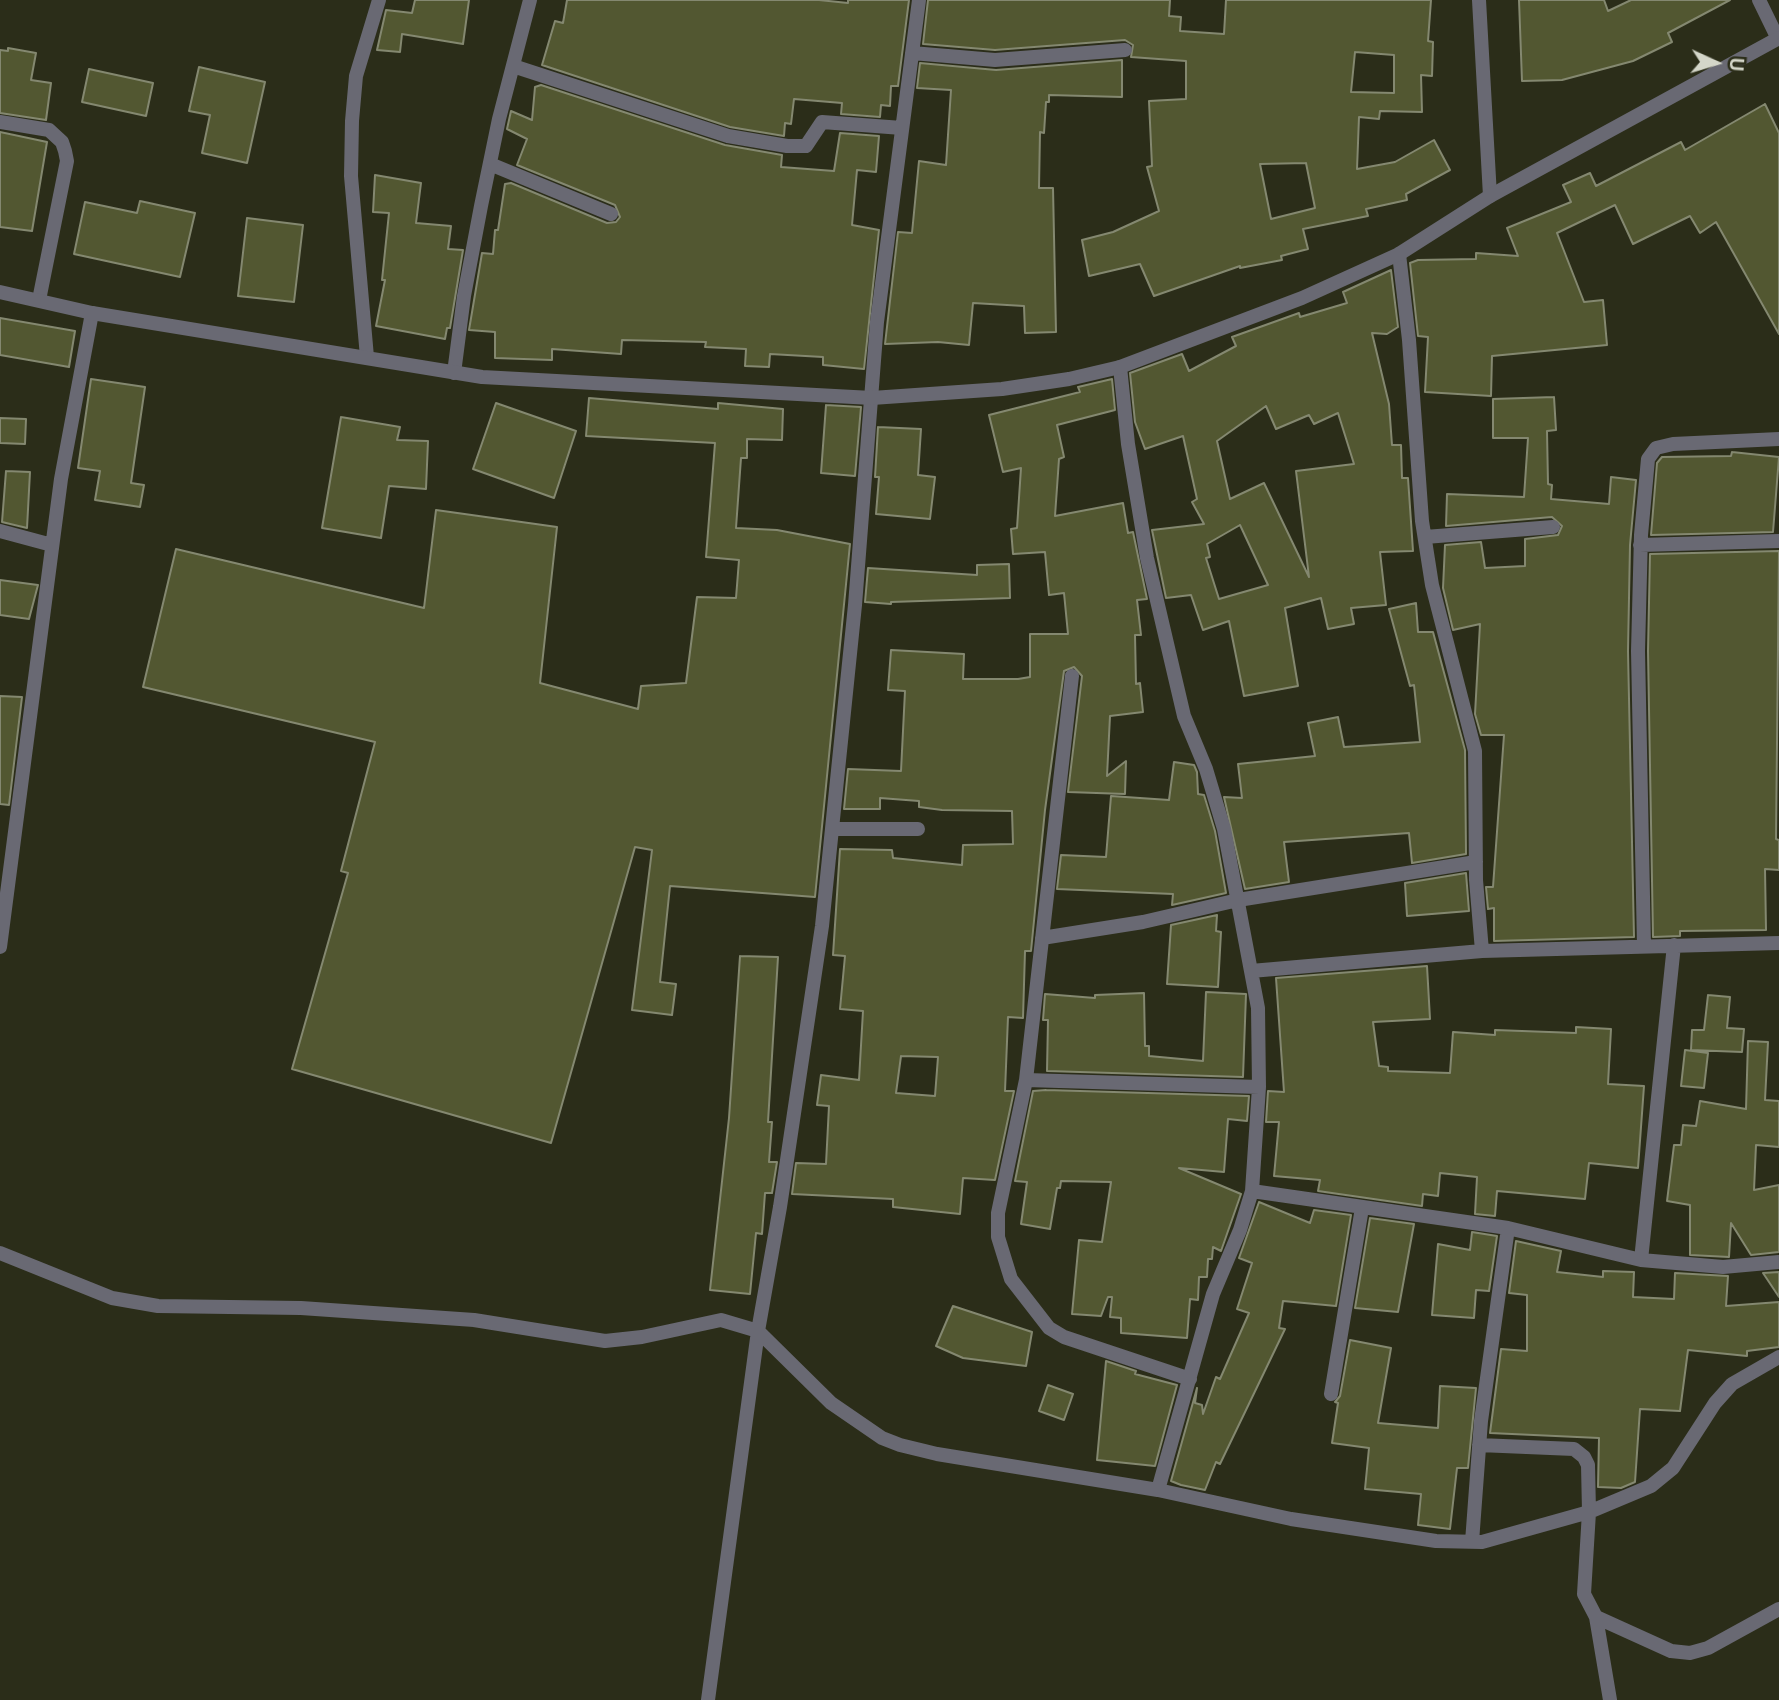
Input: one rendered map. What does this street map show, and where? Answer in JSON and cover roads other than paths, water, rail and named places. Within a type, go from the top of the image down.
[{"type":"street","points":[[367,357],[351,176],[352,121],[356,76],[379,0]]},
{"type":"street","points":[[454,373],[464,296],[490,164],[530,0]]},
{"type":"street","points":[[708,1700],[758,1331],[780,1207],[820,940],[855,605],[877,322],[919,0]]},
{"type":"street","points":[[1479,0],[1490,196]]},
{"type":"street","points":[[0,292],[92,313],[454,373],[872,398],[1002,389],[1069,379],[1120,367],[1302,298],[1399,254],[1490,196],[1779,38],[1759,0]]},
{"type":"street","points":[[912,53],[995,60],[1125,50]]},
{"type":"street","points":[[513,66],[728,136],[787,146],[806,146],[822,122],[902,128]]},
{"type":"street","points":[[0,122],[49,130],[62,142],[65,151],[66,161],[39,300]]},
{"type":"street","points":[[490,164],[611,214]]},
{"type":"street","points":[[1399,254],[1425,537],[1432,585],[1475,751],[1476,862],[1482,951]]},
{"type":"street","points":[[0,947],[52,545],[92,313]]},
{"type":"street","points":[[1120,367],[1138,508],[1166,644],[1184,716],[1206,769],[1224,830],[1258,1008],[1259,1087],[1252,1191],[1240,1230],[1213,1294],[1157,1490]]},
{"type":"street","points":[[1644,946],[1638,774],[1640,545],[1648,459],[1656,448],[1673,444],[1779,439]]},
{"type":"street","points":[[1425,537],[1553,527]]},
{"type":"street","points":[[0,531],[52,545]]},
{"type":"street","points":[[1640,545],[1779,541]]},
{"type":"street","points":[[1072,676],[1026,1080],[998,1213],[998,1237],[1012,1279],[1049,1328],[1064,1337],[1190,1378]]},
{"type":"street","points":[[832,829],[918,829]]},
{"type":"street","points":[[1042,937],[1143,922],[1238,900],[1476,862]]},
{"type":"street","points":[[1251,971],[1482,951],[1779,943]]},
{"type":"street","points":[[1641,1260],[1674,945]]},
{"type":"street","points":[[1026,1080],[1259,1087]]},
{"type":"street","points":[[1252,1191],[1508,1228],[1641,1260],[1723,1267],[1779,1262]]},
{"type":"street","points":[[1331,1394],[1362,1208]]},
{"type":"street","points":[[1472,1542],[1479,1445],[1508,1228]]},
{"type":"street","points":[[0,1253],[132,1303],[301,1308],[474,1320],[605,1340],[642,1337],[712,1320],[758,1331],[831,1403],[882,1438],[900,1445],[937,1454],[1157,1490],[1291,1519],[1436,1541],[1482,1542],[1589,1513],[1651,1486],[1673,1468],[1715,1403],[1732,1384],[1779,1357]]},
{"type":"street","points":[[1479,1445],[1574,1449],[1584,1457],[1588,1465],[1589,1513],[1584,1594],[1596,1617],[1609,1700]]},
{"type":"street","points":[[1596,1617],[1671,1651],[1690,1653],[1708,1648],[1736,1630],[1779,1609]]}]
